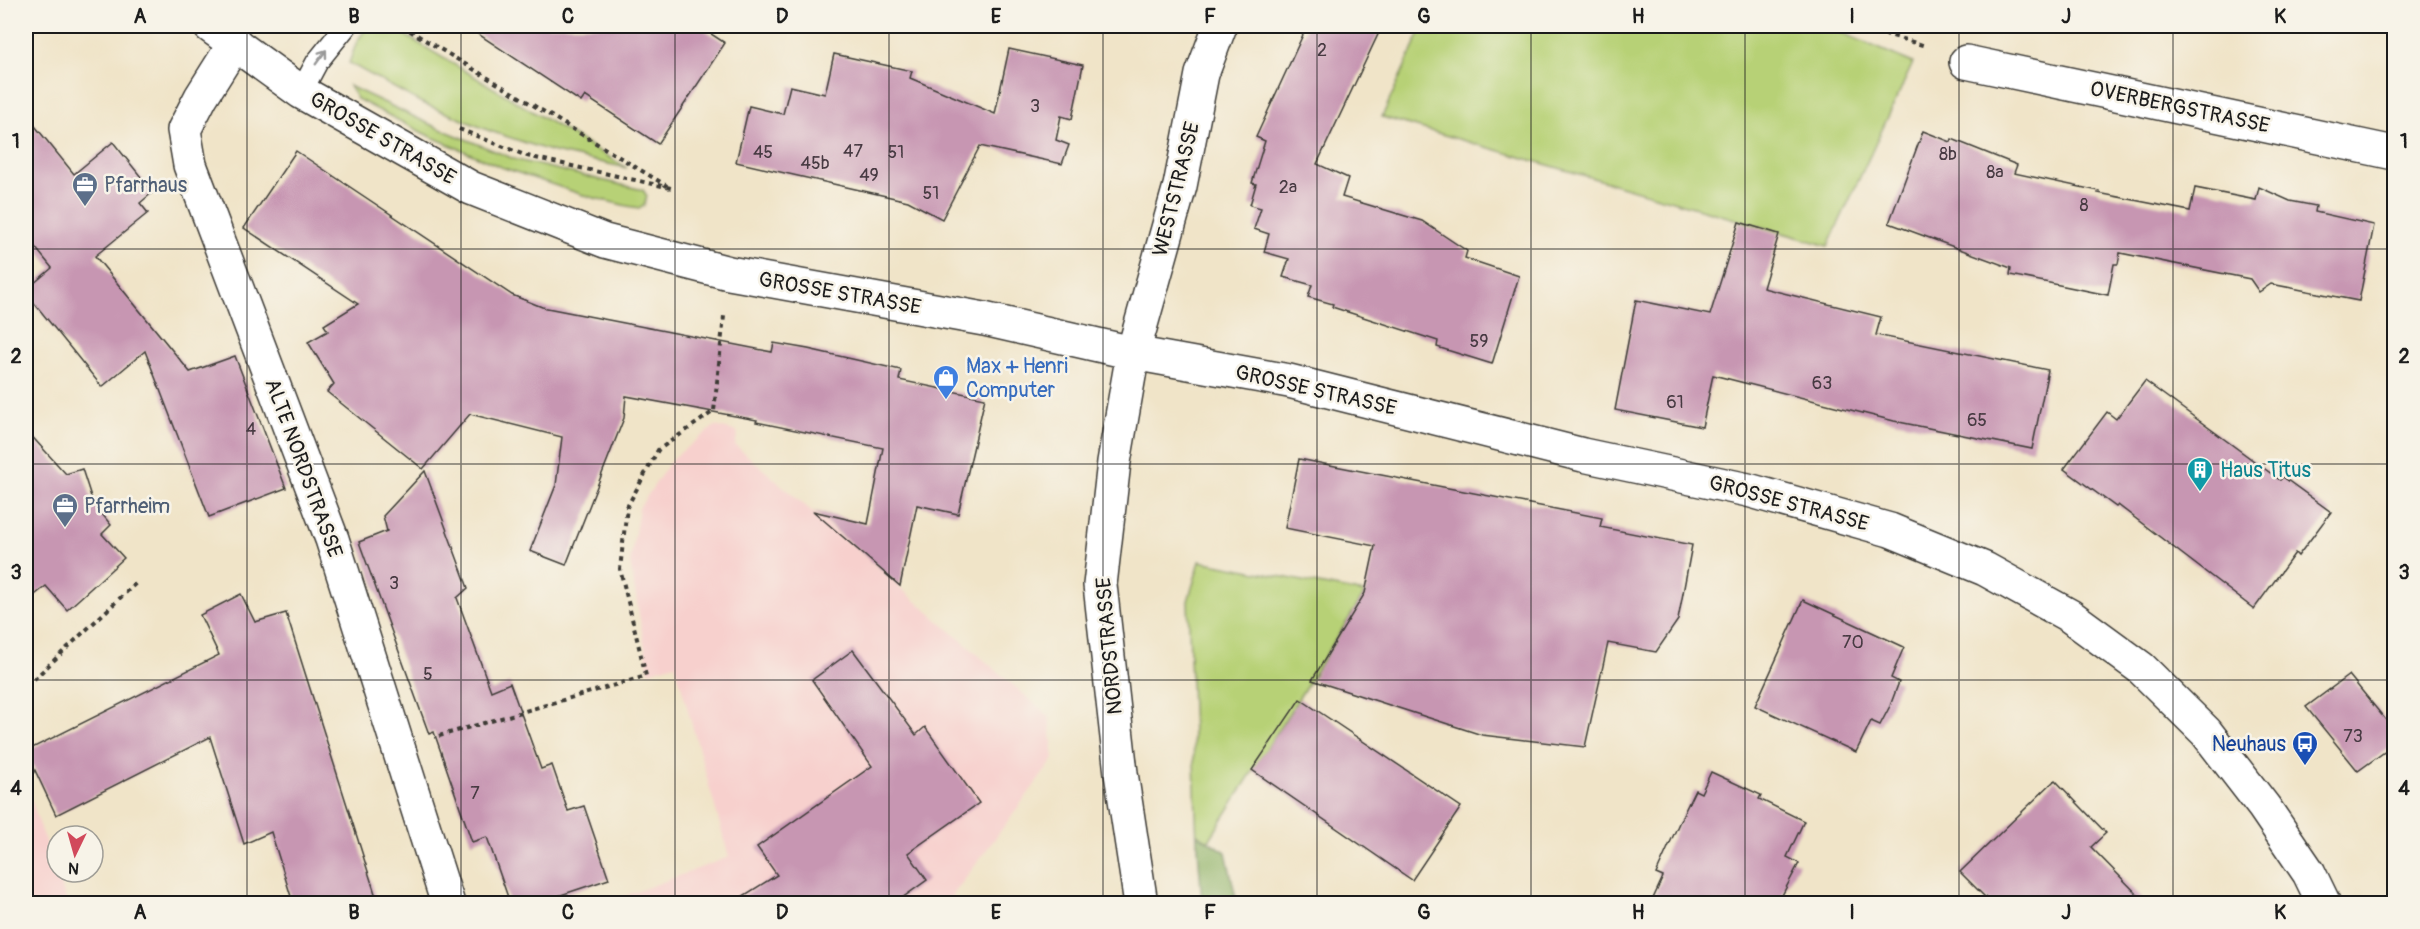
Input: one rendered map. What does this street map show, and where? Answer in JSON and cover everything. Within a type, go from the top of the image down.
[{"type":"street","name":"WESTSTRASSE","points":[[1133,353],[1180,186],[1202,74],[1220,26]]},
{"type":"street","name":"GROSSE STRASSE","points":[[223,34],[301,92],[471,188],[605,241],[729,273],[984,320],[1133,353],[1289,381],[1583,455],[1748,490],[1890,530],[1985,569],[2070,616],[2141,668],[2206,732],[2264,807],[2309,873],[2324,903]]},
{"type":"street","name":"ALTE NORDSTRASSE","points":[[223,34],[201,97],[184,130],[190,165],[332,539],[448,903]]},
{"type":"street","name":"OVERBERGSTRASSE","points":[[1966,62],[2394,153]]},
{"type":"street","name":"NORDSTRASSE","points":[[1133,353],[1114,462],[1100,585],[1121,773],[1141,903]]},
{"type":"lane","points":[[301,92],[317,62],[346,26]]},
{"type":"path","points":[[402,26],[671,188],[528,156],[453,127]]},
{"type":"path","points":[[1858,26],[1921,44],[1966,62]]},
{"type":"path","points":[[398,748],[646,676],[620,569],[627,507],[658,450],[714,411],[729,273]]},
{"type":"path","points":[[26,684],[136,583]]},
{"type":"shaded area","points":[[715,426],[738,432],[735,445],[1049,716],[1054,759],[947,903],[604,904],[729,857],[675,664],[649,672],[630,562],[639,508],[672,459]]},
{"type":"shaded area","points":[[26,785],[45,840],[45,884],[60,884],[67,903],[26,903]]},
{"type":"green space","points":[[368,26],[390,26],[627,168],[550,151],[490,131],[420,102],[349,63],[357,41]]},
{"type":"green space","points":[[1423,26],[1826,26],[1913,63],[1828,246],[1382,117]]},
{"type":"green space","points":[[349,86],[438,128],[517,160],[643,190],[647,196],[644,206],[639,208],[627,206],[586,196],[501,167],[425,134],[357,99]]},
{"type":"green space","points":[[1200,561],[1365,593],[1210,839],[1197,843],[1188,601]]},
{"type":"green space","points":[[1197,834],[1226,852],[1237,903],[1202,903]]},
{"type":"building","points":[[466,26],[699,26],[725,43],[658,144],[585,96],[581,102]]},
{"type":"building","points":[[1307,26],[1382,26],[1317,164],[1348,178],[1342,197],[1422,221],[1467,251],[1465,258],[1519,276],[1492,364],[1437,347],[1438,341],[1308,297],[1312,285],[1283,277],[1289,259],[1264,252],[1269,234],[1254,229],[1261,208],[1250,205],[1256,184],[1252,183],[1265,141],[1256,137]]},
{"type":"building","points":[[1009,49],[1083,65],[1072,119],[1061,116],[1056,140],[1069,145],[1062,164],[980,146],[942,219],[908,201],[736,162],[749,106],[783,114],[790,86],[825,94],[834,54],[912,71],[910,78],[995,114]]},
{"type":"building","points":[[26,115],[74,174],[113,142],[153,192],[140,203],[148,213],[95,256],[190,372],[235,356],[286,488],[209,517],[145,351],[102,387],[26,293],[26,290],[52,268],[26,236]]},
{"type":"building","points":[[1923,131],[1951,142],[1952,139],[2017,165],[2014,173],[2099,191],[2098,193],[2190,211],[2195,188],[2256,200],[2259,187],[2290,201],[2316,206],[2315,212],[2374,225],[2359,301],[2271,284],[2259,292],[2250,279],[2120,253],[2118,264],[2114,264],[2108,295],[2010,275],[2011,268],[1889,223]]},
{"type":"building","points":[[296,151],[512,295],[542,307],[772,352],[774,343],[808,349],[901,370],[899,380],[985,398],[958,514],[917,505],[900,586],[813,511],[868,524],[883,448],[756,422],[757,420],[626,396],[624,418],[566,565],[530,551],[556,485],[562,437],[470,414],[423,469],[327,392],[334,384],[308,342],[328,331],[324,325],[358,304],[244,228]]},
{"type":"building","points":[[1739,222],[1779,234],[1763,288],[1881,317],[1876,335],[2048,370],[2032,449],[1894,421],[1713,375],[1702,427],[1615,410],[1636,300],[1710,315]]},
{"type":"building","name":"Haus Titus","points":[[2145,381],[2280,480],[2283,477],[2331,512],[2298,556],[2295,553],[2254,609],[2118,505],[2116,507],[2064,469],[2107,412],[2116,419]]},
{"type":"building","name":"Pfarrheim","points":[[26,430],[66,474],[82,469],[93,503],[111,525],[102,534],[124,558],[67,610],[46,586],[26,602]]},
{"type":"building","points":[[1299,459],[1602,518],[1600,527],[1692,545],[1678,620],[1656,652],[1608,643],[1585,747],[1482,735],[1312,680],[1365,593],[1375,546],[1285,528]]},
{"type":"building","points":[[425,471],[468,588],[457,598],[491,691],[510,683],[541,769],[552,765],[568,811],[584,806],[609,879],[537,903],[510,903],[487,837],[472,842],[434,732],[429,734],[359,542],[387,531],[383,516]]},
{"type":"building","points":[[241,594],[255,622],[286,613],[378,903],[293,903],[271,832],[244,844],[210,737],[56,815],[26,751],[219,655],[200,615]]},
{"type":"building","points":[[1803,600],[1904,647],[1891,678],[1899,682],[1890,706],[1880,725],[1871,721],[1856,752],[1755,706]]},
{"type":"building","points":[[853,650],[916,735],[925,727],[979,803],[908,853],[927,880],[895,903],[732,903],[777,875],[757,847],[872,766],[812,680]]},
{"type":"building","points":[[2349,675],[2394,730],[2394,745],[2358,771],[2306,707]]},
{"type":"building","points":[[1300,699],[1461,807],[1412,880],[1252,770]]},
{"type":"building","points":[[1711,772],[1761,795],[1759,799],[1804,821],[1787,857],[1799,863],[1778,903],[1651,903],[1663,877],[1656,874],[1679,823],[1695,790],[1701,793]]},
{"type":"building","points":[[2055,780],[2106,833],[2091,847],[2146,903],[1991,903],[1960,872]]},
{"type":"place","name":"Pfarrhaus","points":[[85,208]]},
{"type":"place","name":"Max + Henri Computer","points":[[946,401]]},
{"type":"place","name":"Haus Titus","points":[[2200,493]]},
{"type":"place","name":"Pfarrheim","points":[[65,529]]},
{"type":"place","name":"Neuhaus","points":[[2305,767]]}]
